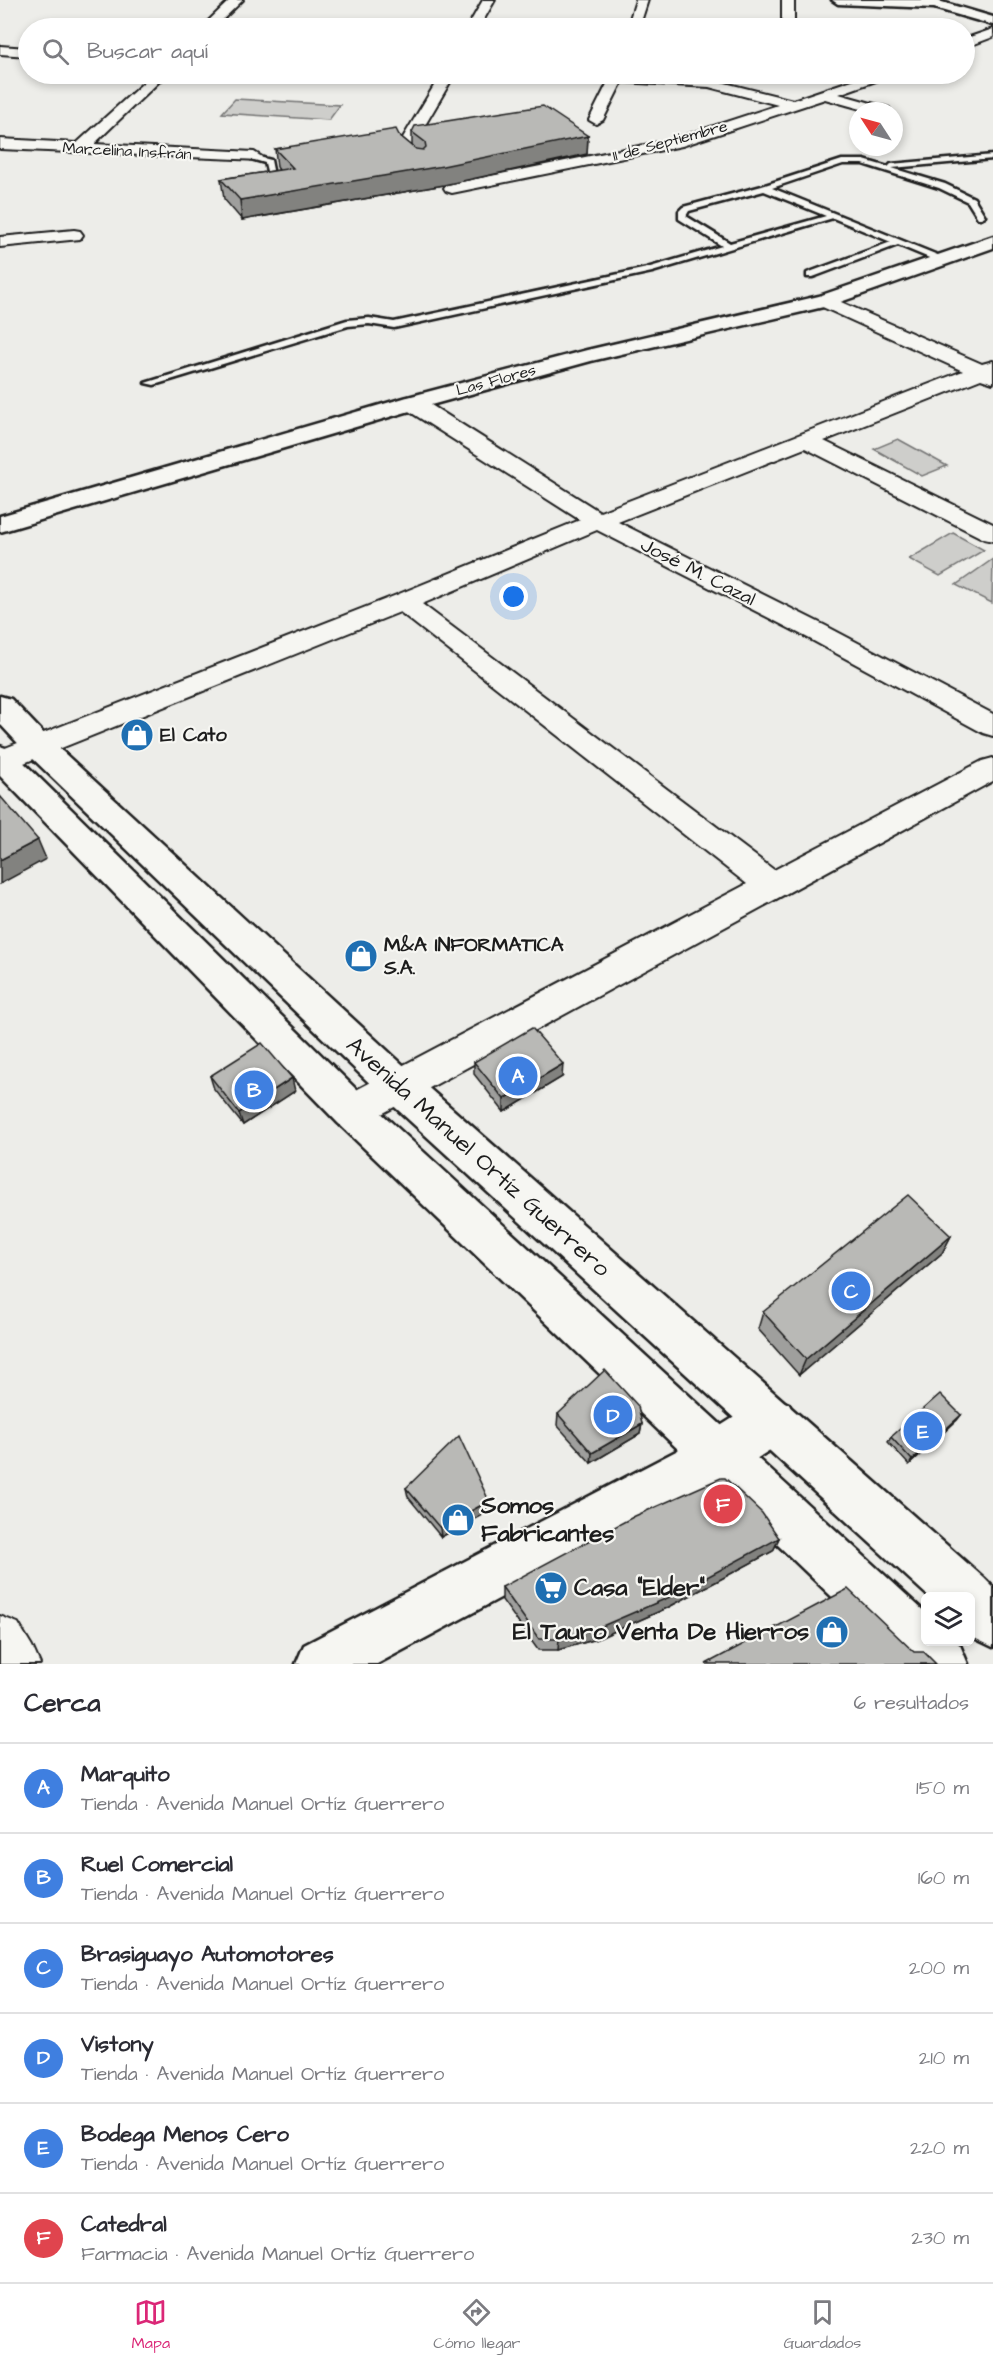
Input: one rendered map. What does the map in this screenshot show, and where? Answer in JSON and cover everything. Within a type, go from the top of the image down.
[{"type":"street","points":[[218,18],[237,0]]},
{"type":"street","points":[[479,18],[489,0]]},
{"type":"street","points":[[636,18],[642,0]]},
{"type":"street","points":[[788,0],[788,18]]},
{"type":"street","points":[[838,0],[935,2],[993,21]]},
{"type":"street","points":[[975,40],[993,33]]},
{"type":"street","points":[[0,50],[18,51]]},
{"type":"street","points":[[80,149],[149,84]]},
{"type":"street","points":[[409,151],[443,84]]},
{"type":"street","points":[[596,120],[615,84]]},
{"type":"street","points":[[713,84],[794,105]]},
{"type":"street","name":"11 de Septiembre","points":[[452,188],[655,148],[854,84]]},
{"type":"street","points":[[825,94],[853,102]]},
{"type":"street","name":"Marcelina Insfrán","points":[[0,144],[254,157]]},
{"type":"street","points":[[0,242],[74,235]]},
{"type":"street","name":"Las Flores","points":[[0,524],[412,403],[587,356],[825,301],[993,242]]},
{"type":"street","points":[[825,301],[989,372]]},
{"type":"street","points":[[14,755],[403,602],[598,520],[989,372]]},
{"type":"street","name":"José M. Cazal","points":[[412,403],[598,520],[993,726]]},
{"type":"street","points":[[806,440],[993,534]]},
{"type":"street","points":[[403,602],[773,887]]},
{"type":"street","name":"Avenida Manuel Ortíz Guerrero","points":[[0,706],[14,755],[352,1111],[720,1454],[941,1664]]},
{"type":"street","name":"Avenida Manuel Ortíz Guerrero","points":[[14,755],[400,1087],[962,1592]]},
{"type":"street","points":[[352,1111],[993,768]]},
{"type":"street","points":[[324,1664],[720,1454],[772,1421]]},
{"type":"street","points":[[975,1605],[993,1621]]},
{"type":"street","points":[[0,1641],[14,1664]]},
{"type":"lane","points":[[254,157],[268,162],[271,173]]},
{"type":"lane","points":[[882,167],[993,157]]},
{"type":"lane","points":[[730,247],[682,217],[682,213],[687,209],[765,188],[842,162],[864,162],[942,186],[971,200],[981,216]]},
{"type":"lane","points":[[765,188],[942,260]]},
{"type":"lane","points":[[150,382],[358,320],[394,325],[649,270],[836,215]]},
{"type":"lane","points":[[810,275],[899,242]]},
{"type":"shaded area","points":[[235,99],[340,105],[329,120],[222,113]]},
{"type":"shaded area","points":[[898,439],[947,466],[922,476],[874,449]]},
{"type":"shaded area","points":[[953,533],[984,550],[940,576],[909,559]]},
{"type":"shaded area","points":[[993,559],[992,603],[956,585]]},
{"type":"building","points":[[543,106],[588,136],[443,166],[240,200],[221,179],[293,168],[275,149],[396,129],[399,135],[416,149],[423,150],[426,147],[425,142],[412,132],[415,126]]},
{"type":"building","points":[[0,796],[38,840],[0,860]]},
{"type":"building","points":[[532,1028],[563,1064],[504,1099],[474,1062]]},
{"type":"building","points":[[262,1043],[292,1078],[239,1113],[210,1076]]},
{"type":"building","points":[[908,1195],[951,1236],[806,1359],[763,1312]]},
{"type":"building","points":[[605,1370],[638,1406],[642,1424],[592,1453],[558,1414]]},
{"type":"building","points":[[940,1394],[961,1415],[912,1460],[891,1437]]},
{"type":"building","points":[[459,1436],[489,1501],[440,1528],[406,1488]]},
{"type":"building","points":[[725,1478],[762,1513],[779,1538],[672,1596],[600,1627],[559,1639],[539,1639],[502,1587],[635,1516]]},
{"type":"building","name":"El Tauro Venta De Hierros","points":[[848,1589],[914,1652],[924,1652],[936,1664],[706,1664]]},
{"type":"place","name":"El Cato","points":[[137,735]]},
{"type":"place","name":"M&A INFORMATICA S.A.","points":[[361,956]]},
{"type":"place","name":"Marquito","points":[[518,1076]]},
{"type":"place","name":"Ruel Comercial","points":[[254,1090]]},
{"type":"place","name":"Brasiguayo Automotores","points":[[851,1291]]},
{"type":"place","name":"Vistony","points":[[613,1415]]},
{"type":"place","name":"Bodega Menos Cero","points":[[923,1431]]},
{"type":"place","name":"Catedral","points":[[723,1504]]},
{"type":"place","name":"Somos Fabricantes","points":[[458,1520]]},
{"type":"place","name":"Casa \"Elder\"","points":[[551,1588]]},
{"type":"place","name":"El Tauro Venta De Hierros","points":[[832,1632]]}]
